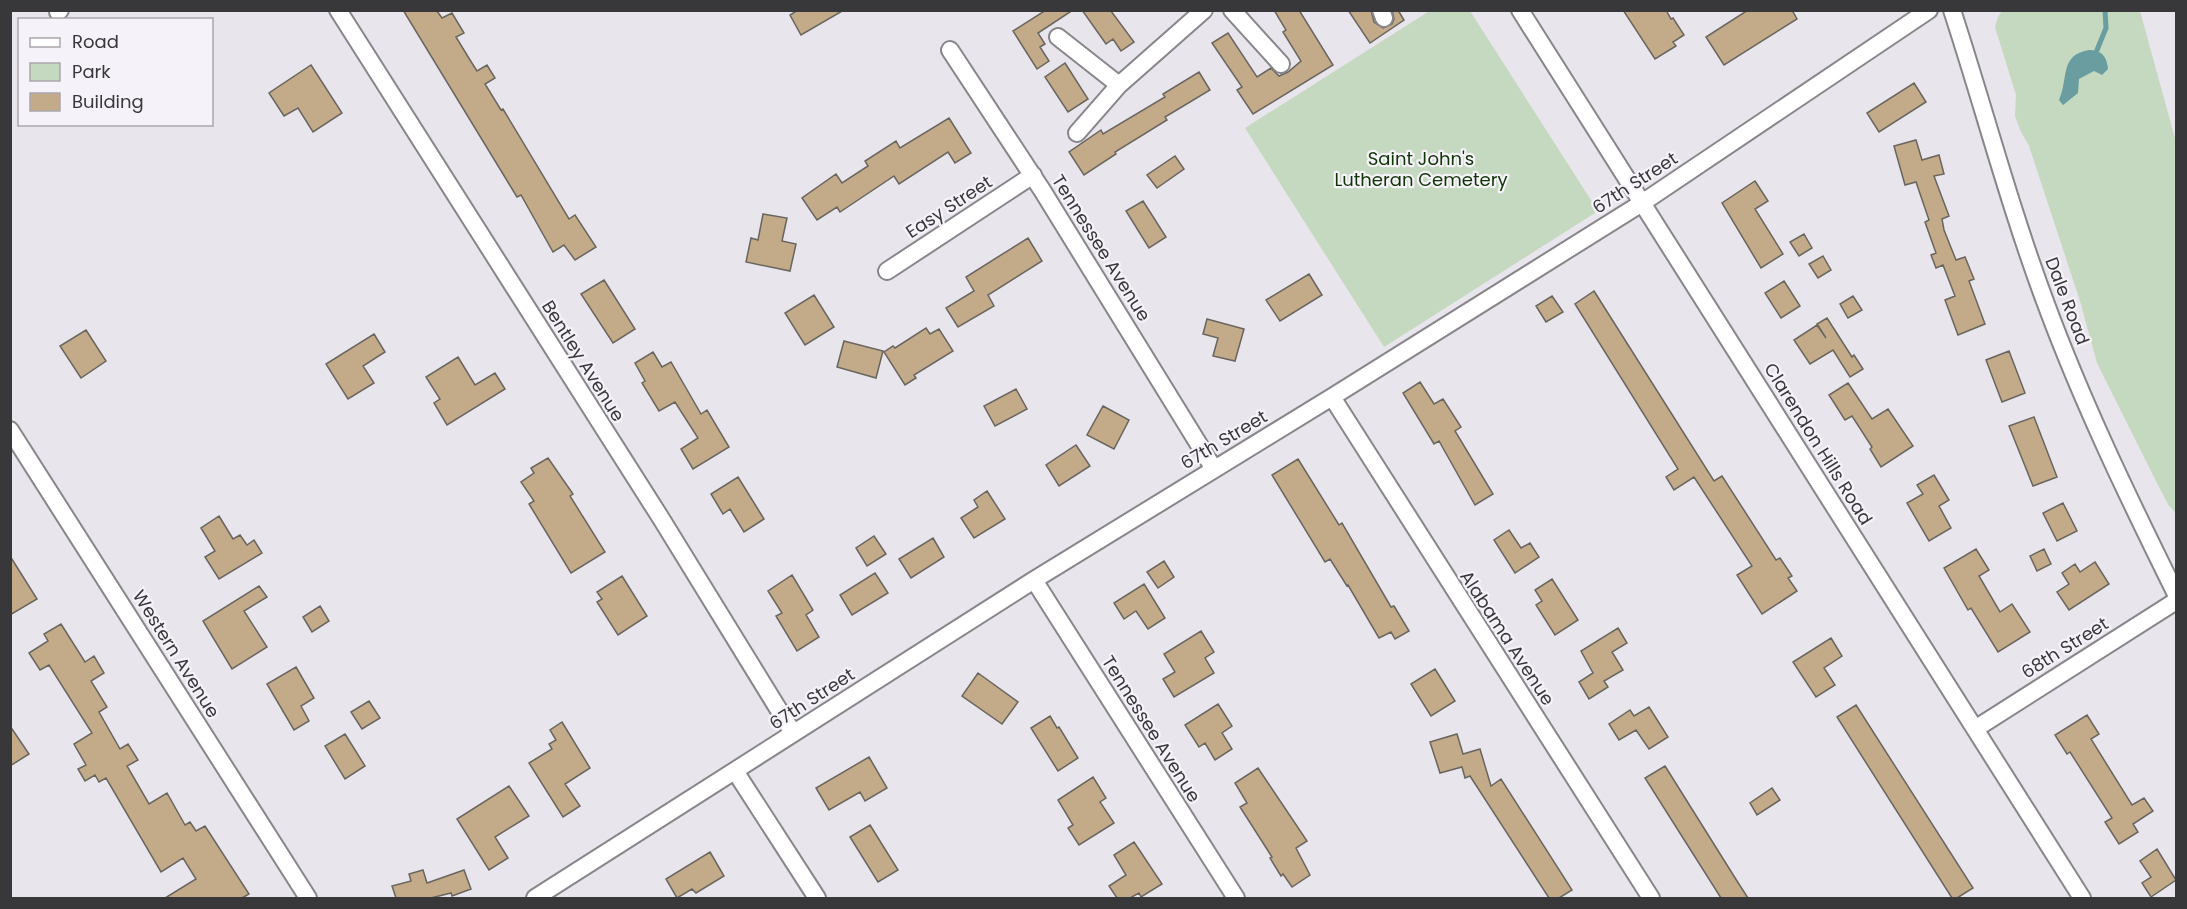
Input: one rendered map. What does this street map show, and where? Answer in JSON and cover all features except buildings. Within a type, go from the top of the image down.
[{"type":"street","name":"Bentley Avenue","points":[[338,10],[662,520],[793,734]]},
{"type":"street","points":[[1077,133],[1119,85],[1204,10]]},
{"type":"street","points":[[1232,10],[1281,64]]},
{"type":"street","name":"Clarendon Hills Road","points":[[1520,10],[2082,898]]},
{"type":"street","name":"67th Street","points":[[535,898],[1034,580],[1642,203],[1929,10]]},
{"type":"street","name":"Dale Road","points":[[1952,10],[2022,236],[2050,315],[2100,436],[2176,594]]},
{"type":"street","points":[[1058,37],[1119,85]]},
{"type":"street","name":"Tennessee Avenue","points":[[951,50],[1033,176],[1214,469]]},
{"type":"street","name":"Easy Street","points":[[887,271],[1033,176]]},
{"type":"street","name":"Alabama Avenue","points":[[1332,397],[1651,898]]},
{"type":"street","name":"Western Avenue","points":[[10,430],[308,898]]},
{"type":"street","name":"Tennessee Avenue","points":[[1034,580],[1236,898]]},
{"type":"street","name":"68th Street","points":[[1975,729],[2176,601]]},
{"type":"street","points":[[735,771],[817,898]]},
{"type":"green space","name":"Saint John's Lutheran Cemetery","points":[[1431,10],[1470,11],[1598,211],[1384,347],[1245,128]]},
{"type":"green space","points":[[2002,11],[2140,11],[2176,142],[2176,513],[2169,506],[2161,491],[2097,363],[2080,301],[2029,146],[2015,116],[2016,95],[1995,27]]},
{"type":"water","points":[[2089,50],[2103,55],[2108,69],[2102,75],[2094,71],[2079,79],[2078,93],[2063,105],[2059,100],[2069,62],[2073,57]]},
{"type":"waterway","points":[[2097,50],[2106,28],[2105,10]]}]
